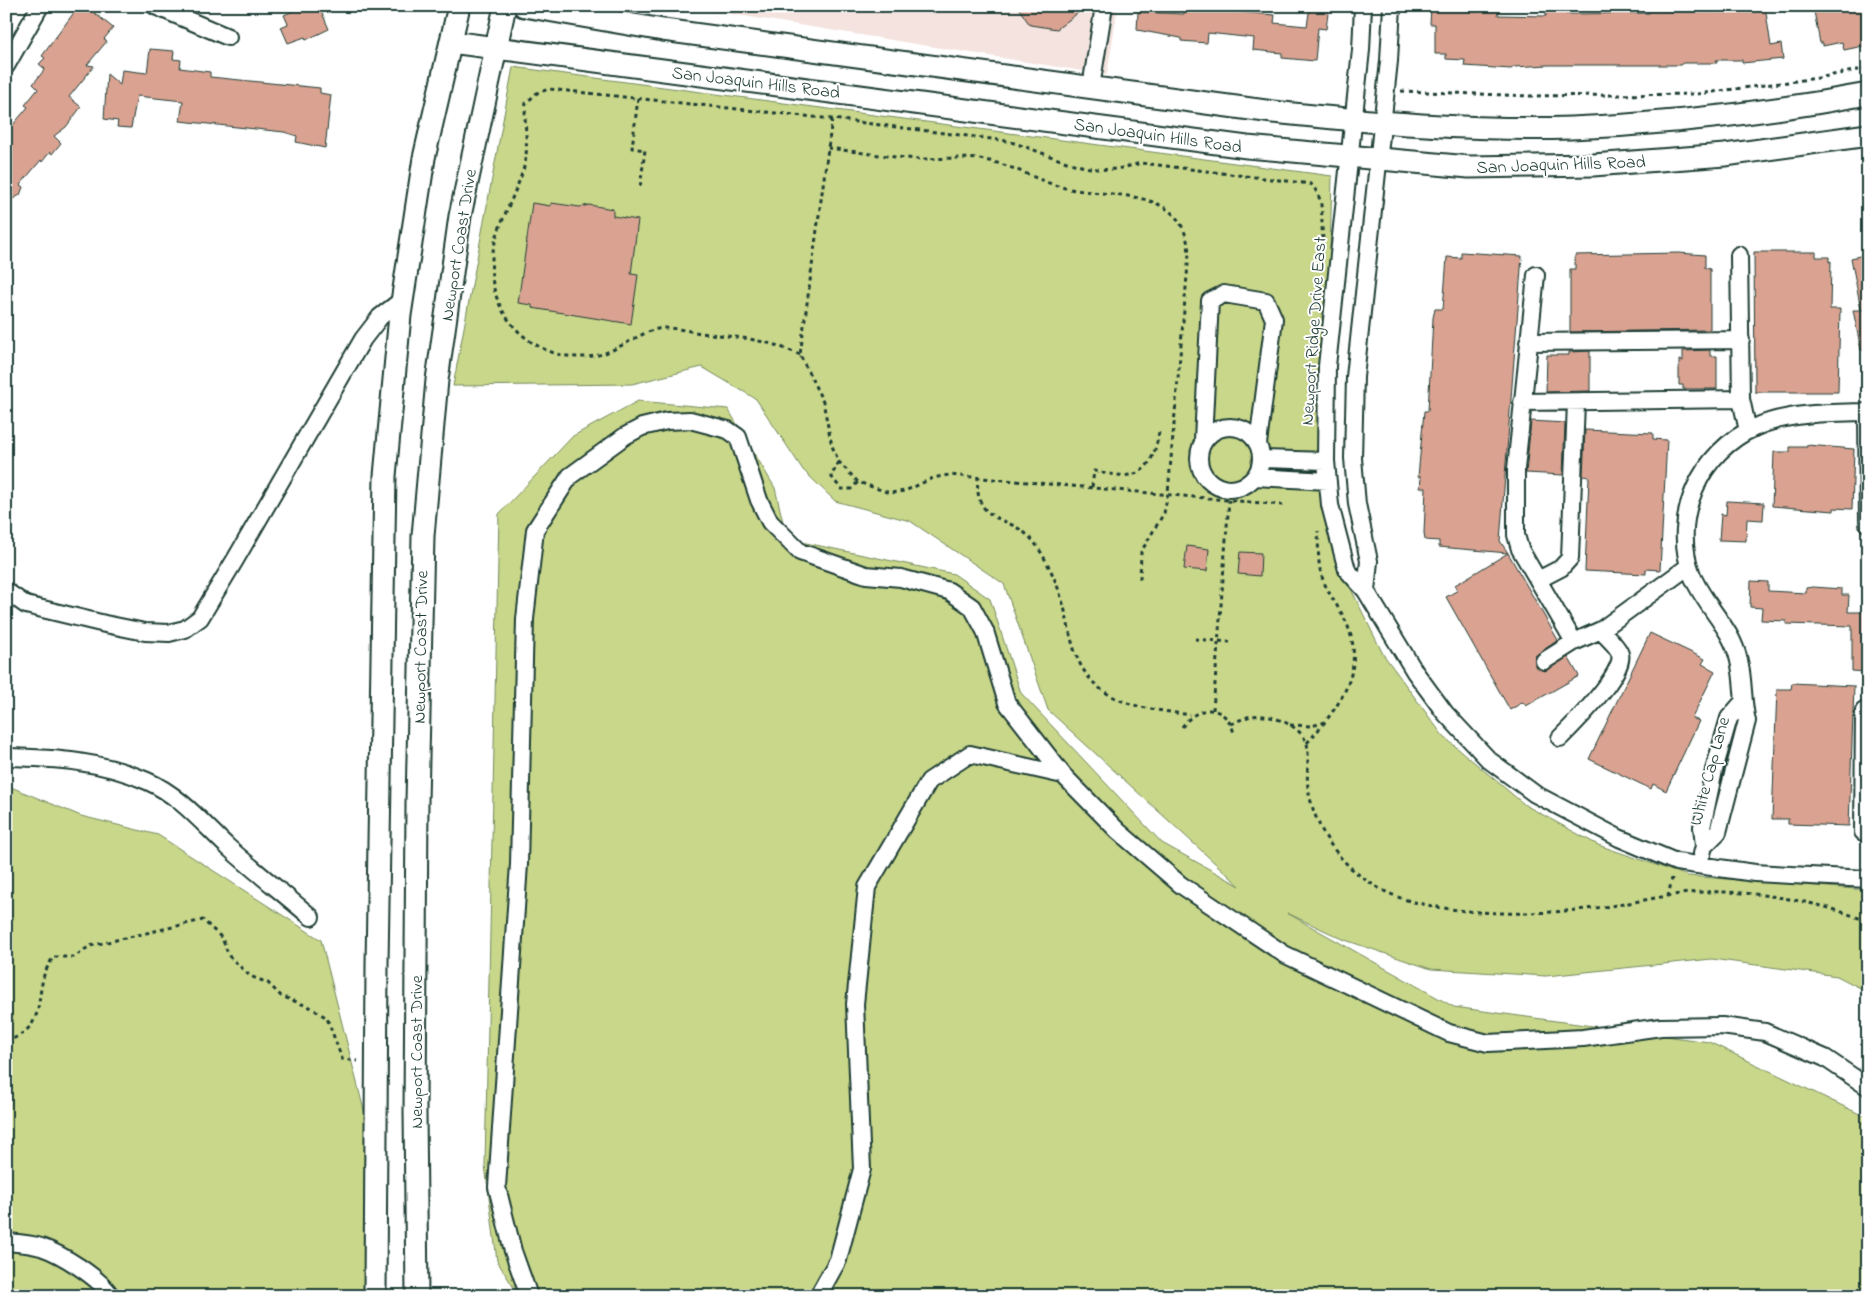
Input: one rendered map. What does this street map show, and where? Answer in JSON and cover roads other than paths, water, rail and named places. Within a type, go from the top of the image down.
[{"type":"main road","points":[[375,1296],[376,1061],[385,476],[402,300],[424,158],[459,6]]},
{"type":"main road","name":"Newport Coast Drive","points":[[417,1296],[417,802],[423,536],[437,380],[460,216],[505,6]]},
{"type":"main road","name":"San Joaquin Hills Road","points":[[524,6],[663,30],[1272,112],[1382,122],[1570,128],[1730,116],[1868,94]]},
{"type":"main road","name":"San Joaquin Hills Road","points":[[451,42],[1248,147],[1469,167],[1593,165],[1726,155],[1868,135]]},
{"type":"street","points":[[6,66],[40,6]]},
{"type":"street","points":[[155,6],[228,37]]},
{"type":"street","points":[[1092,87],[1104,6]]},
{"type":"street","name":"Newport Ridge Drive East","points":[[1363,6],[1327,366],[1326,461],[1330,505],[1347,570],[1366,591],[1415,672],[1445,713],[1489,760],[1534,794],[1619,838],[1676,862],[1754,873],[1868,879]]},
{"type":"street","points":[[1366,591],[1370,561],[1357,504],[1353,458],[1355,377],[1377,158],[1386,90],[1392,6]]},
{"type":"street","points":[[1739,255],[1741,399],[1748,431]]},
{"type":"street","points":[[1536,275],[1516,469],[1516,535],[1520,549],[1574,642]]},
{"type":"street","points":[[1224,294],[1266,301],[1274,319],[1260,452],[1255,477],[1246,485],[1234,489],[1222,488],[1211,483],[1203,474],[1198,463],[1199,451],[1203,440],[1210,301],[1224,294]]},
{"type":"street","points":[[6,591],[26,605],[105,624],[145,632],[169,633],[185,630],[200,618],[363,339],[380,317],[402,300]]},
{"type":"street","points":[[1528,342],[1741,340]]},
{"type":"street","points":[[1522,402],[1741,399]]},
{"type":"street","points":[[1538,580],[1561,568],[1570,558],[1576,402]]},
{"type":"street","points":[[1868,412],[1868,524]]},
{"type":"street","name":"White Cap Lane","points":[[1699,866],[1704,846],[1702,827],[1714,770],[1729,718],[1742,703],[1740,661],[1732,638],[1701,593],[1689,566],[1685,529],[1689,504],[1698,481],[1720,451],[1748,431],[1786,418],[1868,412]]},
{"type":"street","points":[[529,1296],[513,1251],[497,1187],[519,864],[525,619],[535,530],[570,476],[625,436],[642,427],[666,421],[690,420],[728,430],[738,437],[759,500],[770,522],[800,552],[866,575],[900,578],[949,591],[972,608],[985,631],[1007,703],[1063,775],[1118,831],[1181,884],[1276,949],[1449,1033],[1488,1043],[1583,1038],[1661,1027],[1722,1026],[1765,1032],[1825,1058],[1868,1087]]},
{"type":"street","points":[[1203,440],[1213,431],[1226,426],[1250,434],[1260,452]]},
{"type":"street","points":[[1260,452],[1326,461]]},
{"type":"street","points":[[1255,477],[1328,482]]},
{"type":"street","points":[[1544,660],[1574,642],[1601,630],[1689,566]]},
{"type":"street","points":[[1560,738],[1599,697],[1620,663],[1620,654],[1601,630]]},
{"type":"street","points":[[1863,832],[1866,743],[1864,711]]},
{"type":"street","points":[[818,1296],[838,1260],[862,1169],[854,1004],[867,887],[929,781],[970,754],[1063,775]]},
{"type":"street","points":[[6,756],[84,761],[111,767],[149,782],[178,800],[231,850],[311,917]]},
{"type":"street","points":[[6,1242],[41,1247],[62,1257],[106,1288],[111,1296]]}]
